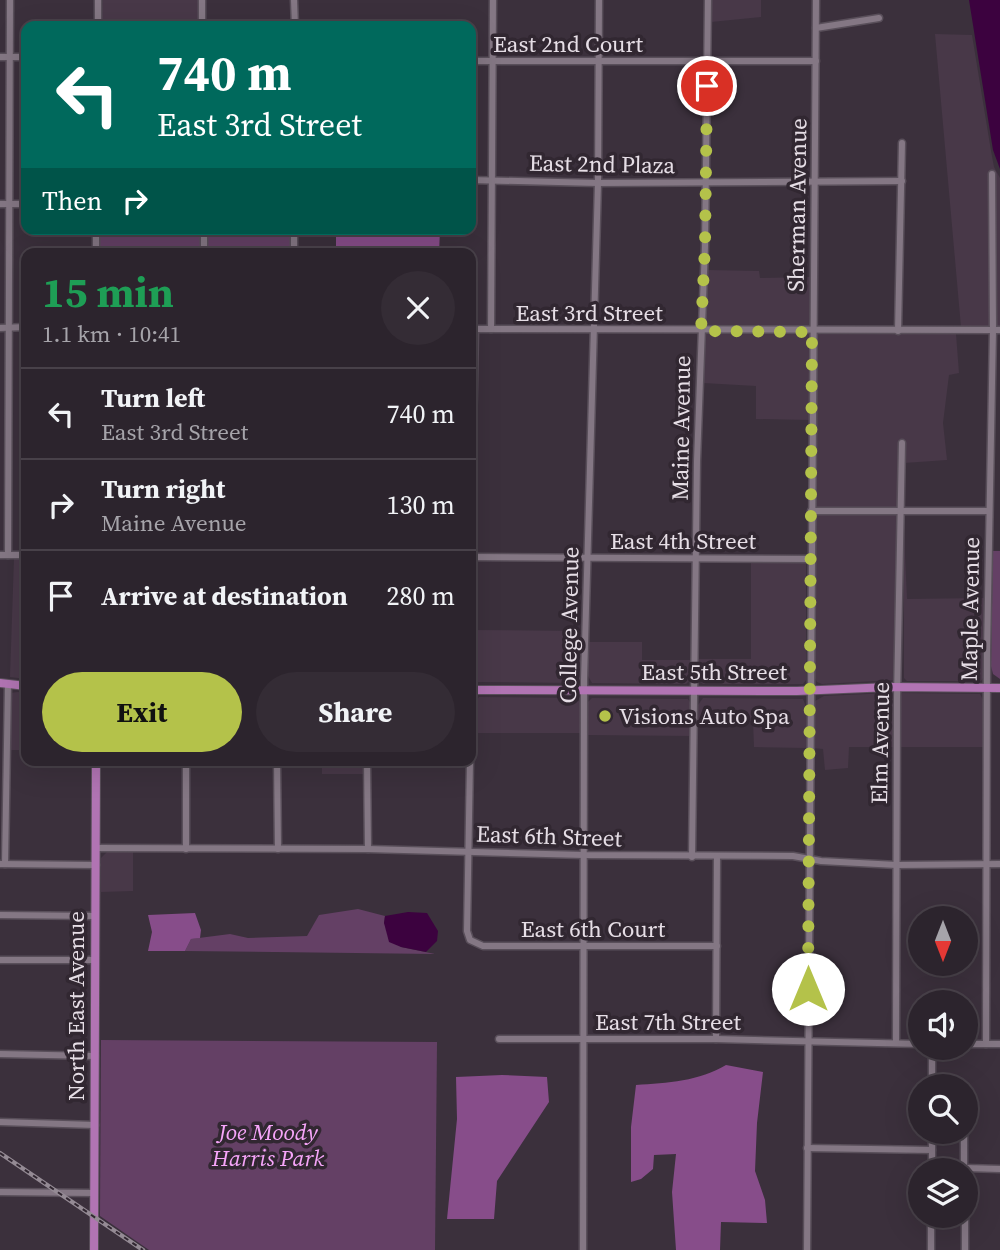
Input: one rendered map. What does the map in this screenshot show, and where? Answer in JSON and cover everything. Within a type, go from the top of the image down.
[{"type":"main road","name":"East 5th Street","points":[[476,690],[810,691],[898,687],[1000,688]]},
{"type":"main road","name":"North East Avenue","points":[[94,1250],[96,766]]},
{"type":"street","points":[[8,555],[10,0]]},
{"type":"street","points":[[98,0],[98,21]]},
{"type":"street","points":[[202,0],[202,21]]},
{"type":"street","points":[[295,0],[295,21]]},
{"type":"street","points":[[491,329],[493,0]]},
{"type":"street","name":"College Avenue","points":[[583,1250],[584,691],[594,330],[599,0]]},
{"type":"street","name":"Maine Avenue","points":[[692,857],[708,0]]},
{"type":"street","name":"Sherman Avenue","points":[[807,1250],[816,0]]},
{"type":"street","points":[[816,28],[879,18]]},
{"type":"street","points":[[0,57],[21,57]]},
{"type":"street","name":"East 2nd Court","points":[[476,61],[816,61]]},
{"type":"street","points":[[898,331],[902,143]]},
{"type":"street","name":"Maple Avenue","points":[[986,1044],[989,512],[996,330],[992,174]]},
{"type":"street","name":"East 2nd Plaza","points":[[476,180],[597,183],[902,181]]},
{"type":"street","points":[[0,204],[21,204]]},
{"type":"street","points":[[0,328],[21,327]]},
{"type":"street","name":"East 3rd Street","points":[[476,329],[812,332],[996,330]]},
{"type":"street","name":"Elm Avenue","points":[[897,1043],[902,443]]},
{"type":"street","points":[[0,504],[9,504]]},
{"type":"street","points":[[811,511],[989,512]]},
{"type":"street","points":[[0,555],[21,555]]},
{"type":"street","name":"East 4th Street","points":[[476,557],[811,559]]},
{"type":"street","points":[[4,684],[3,864],[96,865]]},
{"type":"street","points":[[186,766],[186,849]]},
{"type":"street","points":[[277,766],[278,849]]},
{"type":"street","points":[[367,766],[368,849]]},
{"type":"street","points":[[470,766],[470,851]]},
{"type":"street","name":"East 6th Street","points":[[96,848],[368,849],[692,857],[793,856],[897,865],[1000,864]]},
{"type":"street","name":"East 6th Court","points":[[470,851],[467,931],[470,940],[483,946],[718,946]]},
{"type":"street","points":[[716,1039],[717,857]]},
{"type":"street","points":[[0,915],[95,916]]},
{"type":"street","points":[[0,960],[95,960]]},
{"type":"street","name":"East 7th Street","points":[[499,1039],[716,1039],[908,1043]]},
{"type":"street","points":[[978,1044],[1000,1044]]},
{"type":"street","points":[[0,1054],[95,1056]]},
{"type":"street","points":[[0,1122],[95,1125]]},
{"type":"street","points":[[932,1144],[932,1158]]},
{"type":"street","points":[[807,1148],[932,1150]]},
{"type":"street","points":[[978,1170],[1000,1169]]},
{"type":"street","points":[[0,1192],[94,1193]]},
{"type":"street","points":[[931,1228],[931,1250]]},
{"type":"street","points":[[965,1228],[965,1250]]},
{"type":"shaded area","points":[[103,0],[200,0],[200,21],[102,21]]},
{"type":"shaded area","points":[[711,0],[761,0],[761,17],[711,22]]},
{"type":"shaded area","points":[[969,0],[1000,0],[1000,169],[993,150]]},
{"type":"shaded area","points":[[935,34],[972,35],[994,167],[1000,178],[1000,327],[996,327],[995,171],[990,171],[990,327],[961,327]]},
{"type":"shaded area","points":[[336,235],[440,235],[439,248],[336,248]]},
{"type":"shaded area","points":[[707,270],[759,271],[760,278],[810,277],[809,327],[705,327]]},
{"type":"shaded area","points":[[704,333],[809,334],[809,420],[756,419],[756,386],[703,383]]},
{"type":"shaded area","points":[[815,334],[956,334],[959,373],[949,375],[943,423],[947,460],[904,463],[905,440],[899,439],[898,508],[815,508]]},
{"type":"shaded area","points":[[815,514],[898,514],[893,680],[822,684],[817,682],[814,676]]},
{"type":"shaded area","points":[[904,533],[907,599],[984,598],[981,681],[907,681],[904,678]]},
{"type":"shaded area","points":[[14,559],[21,559],[21,678],[10,677]]},
{"type":"shaded area","points":[[751,561],[806,563],[806,680],[803,684],[703,684],[699,680],[698,659],[751,659]]},
{"type":"shaded area","points":[[476,630],[582,631],[580,679],[576,683],[478,682]]},
{"type":"shaded area","points":[[587,642],[642,642],[642,660],[692,660],[691,679],[686,684],[592,683],[587,674]]},
{"type":"shaded area","points":[[21,692],[21,750],[9,750],[10,693]]},
{"type":"shaded area","points":[[890,693],[894,698],[894,747],[849,747],[848,768],[825,770],[823,749],[813,748],[815,701],[824,696]]},
{"type":"shaded area","points":[[902,693],[980,694],[984,702],[984,747],[900,747]]},
{"type":"shaded area","points":[[479,697],[575,698],[581,703],[581,733],[476,733],[476,700]]},
{"type":"shaded area","points":[[592,698],[688,699],[691,704],[691,736],[587,735],[588,702]]},
{"type":"shaded area","points":[[703,698],[803,699],[806,707],[807,748],[754,747],[753,721],[697,721],[698,705]]},
{"type":"shaded area","points":[[322,766],[364,766],[365,774],[322,774]]},
{"type":"shaded area","points":[[107,852],[133,852],[133,891],[101,892],[101,858]]},
{"type":"shaded area","points":[[408,912],[427,913],[438,931],[437,941],[426,952],[389,942],[385,916]]},
{"type":"shaded area","points":[[195,913],[201,930],[200,938],[191,939],[185,951],[148,951],[152,932],[148,915]]},
{"type":"shaded area","points":[[726,1065],[763,1072],[755,1171],[765,1200],[767,1223],[721,1222],[720,1250],[676,1250],[672,1192],[676,1154],[654,1155],[653,1169],[641,1179],[631,1182],[631,1127],[636,1085],[694,1078]]},
{"type":"shaded area","points":[[456,1077],[547,1077],[549,1102],[497,1181],[494,1219],[447,1219],[457,1119]]},
{"type":"green space","points":[[100,235],[202,235],[202,248],[100,248]]},
{"type":"green space","points":[[207,235],[292,235],[292,248],[207,248]]},
{"type":"green space","points":[[993,551],[1000,551],[1000,679],[993,674],[991,666]]},
{"type":"green space","points":[[358,909],[385,916],[384,923],[401,947],[435,954],[185,951],[191,939],[230,934],[248,938],[307,936],[319,915]]},
{"type":"green space","name":"Joe Moody Harris Park","points":[[101,1040],[437,1042],[435,1250],[149,1250],[100,1216]]},
{"type":"railway","points":[[0,1153],[143,1250]]},
{"type":"place","name":"Visions Auto Spa","points":[[605,716]]},
{"type":"route","points":[[707,86],[701,331],[812,332],[808,989]]}]
